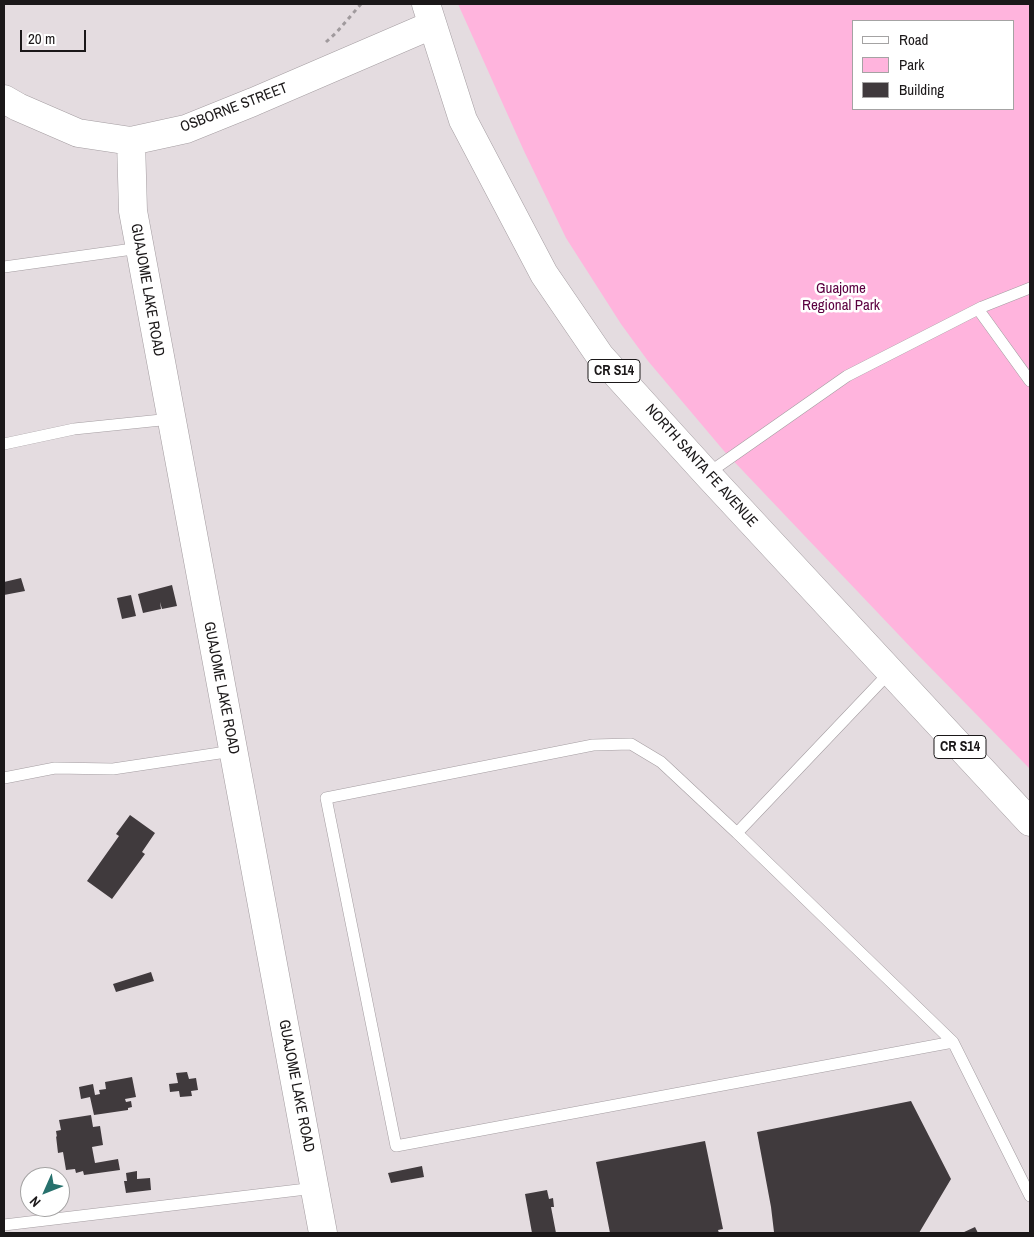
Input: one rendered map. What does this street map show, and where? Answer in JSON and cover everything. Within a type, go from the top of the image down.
[{"type":"street","name":"OSBORNE STREET","points":[[4,99],[78,134],[131,141],[186,129],[253,102],[429,14]]},
{"type":"street","name":"NORTH SANTA FE AVENUE","points":[[429,14],[463,120],[544,274],[600,356],[1030,822]]},
{"type":"street","name":"GUAJOME LAKE ROAD","points":[[131,141],[133,211],[323,1233]]},
{"type":"lane","points":[[4,267],[140,248]]},
{"type":"lane","points":[[707,474],[847,376],[978,309],[1030,288]]},
{"type":"lane","points":[[978,309],[1030,381]]},
{"type":"lane","points":[[4,444],[74,429],[171,419]]},
{"type":"lane","points":[[737,834],[890,672]]},
{"type":"lane","points":[[953,1042],[396,1146],[326,798],[593,745],[631,744],[660,762],[953,1042],[1030,1196]]},
{"type":"lane","points":[[4,778],[55,768],[113,769],[233,751]]},
{"type":"lane","points":[[4,1225],[315,1188]]},
{"type":"green space","name":"Guajome Regional Park","points":[[458,4],[1030,4],[1030,769],[917,654],[724,451],[648,361],[621,324],[566,238],[524,151]]},
{"type":"building","points":[[21,578],[25,591],[4,595],[4,582]]},
{"type":"building","points":[[172,585],[177,606],[162,609],[160,602],[161,609],[143,613],[138,594]]},
{"type":"building","points":[[131,595],[136,616],[122,619],[117,598]]},
{"type":"building","points":[[130,815],[155,833],[142,852],[145,854],[112,899],[87,881],[119,836],[116,834]]},
{"type":"building","points":[[151,972],[154,981],[116,992],[113,984]]},
{"type":"building","points":[[187,1072],[189,1079],[196,1078],[198,1090],[191,1091],[192,1096],[180,1097],[179,1091],[170,1092],[169,1084],[178,1083],[176,1073]]},
{"type":"building","points":[[132,1077],[136,1097],[125,1099],[126,1102],[131,1101],[132,1107],[128,1108],[128,1110],[94,1115],[90,1097],[81,1099],[79,1087],[93,1084],[95,1095],[100,1094],[99,1090],[106,1089],[105,1082]]},
{"type":"building","points":[[911,1101],[951,1179],[919,1233],[774,1232],[757,1132]]},
{"type":"building","points":[[91,1115],[93,1127],[100,1126],[103,1145],[92,1147],[95,1163],[118,1159],[120,1170],[84,1175],[83,1171],[76,1173],[75,1169],[70,1170],[70,1167],[66,1167],[63,1152],[58,1153],[56,1131],[61,1130],[59,1120]]},
{"type":"building","points":[[705,1141],[723,1229],[718,1230],[719,1233],[610,1233],[596,1162]]},
{"type":"building","points":[[422,1166],[424,1177],[391,1183],[388,1173]]},
{"type":"building","points":[[137,1171],[137,1179],[150,1178],[151,1190],[126,1193],[124,1181],[127,1181],[126,1173]]},
{"type":"building","points":[[547,1190],[549,1199],[553,1198],[554,1207],[551,1207],[556,1233],[532,1233],[525,1194]]},
{"type":"building","points":[[975,1227],[978,1233],[962,1233]]}]
